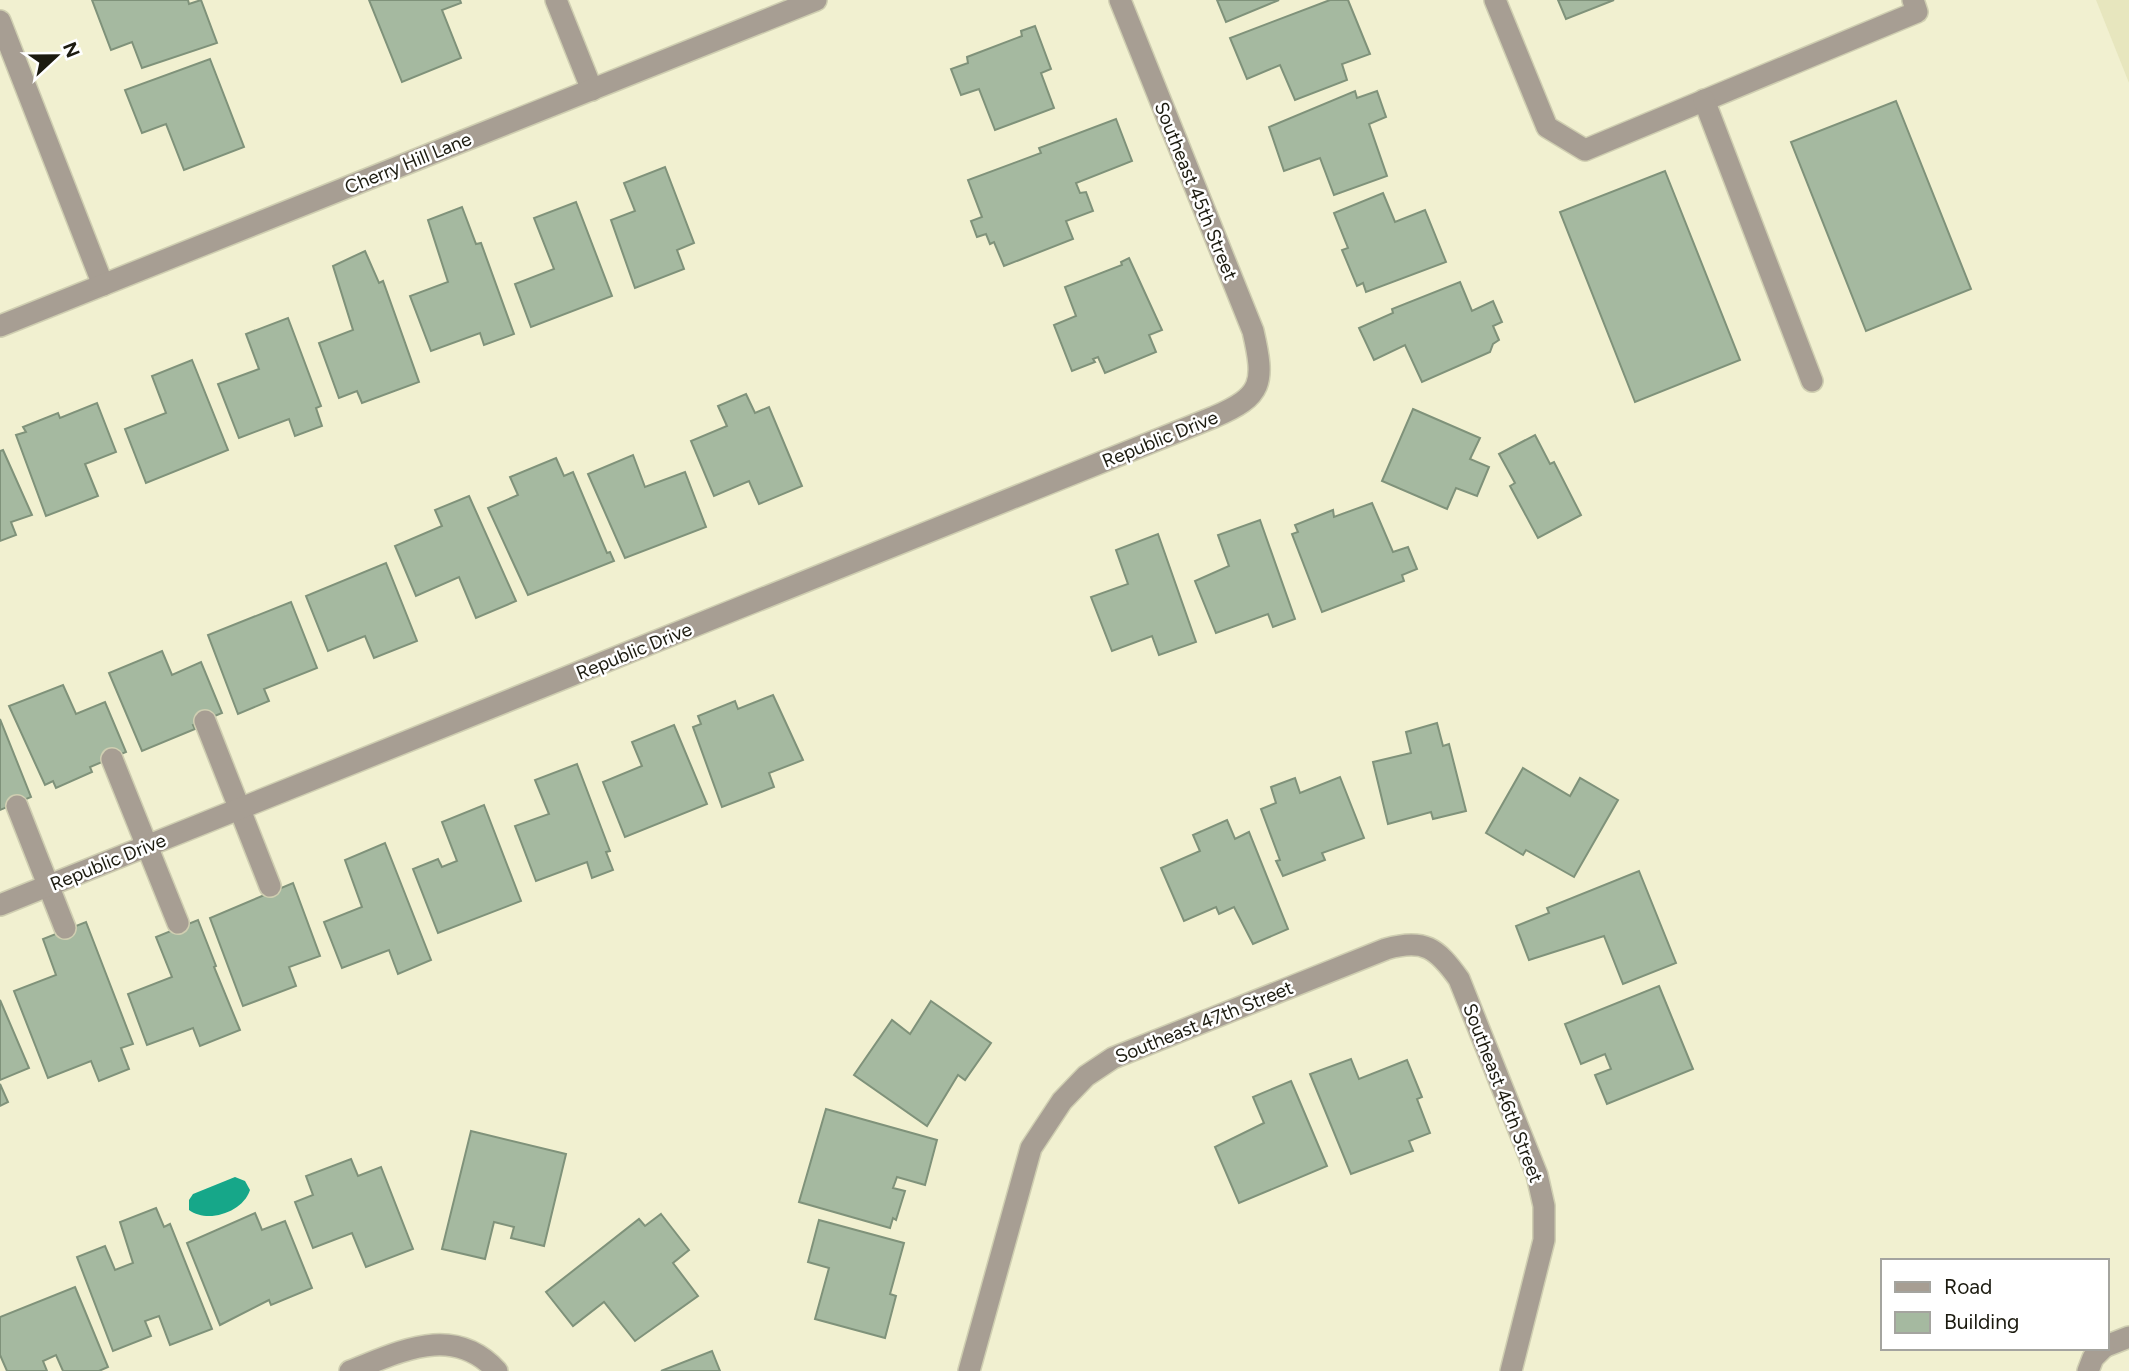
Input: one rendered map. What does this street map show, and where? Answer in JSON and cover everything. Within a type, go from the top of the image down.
[{"type":"street","points":[[556,0],[592,90]]},
{"type":"street","name":"Cherry Hill Lane","points":[[0,326],[816,0]]},
{"type":"street","name":"Southeast 45th Street","points":[[1120,0],[1252,331],[1259,358],[1258,384]]},
{"type":"street","points":[[1494,0],[1547,127],[1585,150],[1917,12],[1913,0]]},
{"type":"street","points":[[0,21],[103,285]]},
{"type":"street","points":[[1704,100],[1812,381]]},
{"type":"street","name":"Republic Drive","points":[[0,905],[1214,417],[1246,401],[1255,394],[1258,384]]},
{"type":"street","points":[[205,721],[270,886]]},
{"type":"street","points":[[112,759],[178,923]]},
{"type":"street","points":[[17,806],[65,928]]},
{"type":"street","name":"Southeast 47th Street","points":[[969,1371],[1031,1148],[1062,1101],[1086,1076],[1113,1058],[1386,948],[1410,942],[1430,949]]},
{"type":"street","name":"Southeast 46th Street","points":[[1430,949],[1446,961],[1459,979],[1537,1175],[1542,1196],[1544,1240],[1511,1371]]},
{"type":"street","points":[[2108,1346],[2129,1336]]},
{"type":"street","points":[[350,1371],[431,1342],[461,1349],[488,1361],[497,1371]]},
{"type":"street","points":[[2088,1371],[2093,1358],[2102,1350]]},
{"type":"shaded area","points":[[2096,0],[2129,0],[2129,83]]},
{"type":"water","points":[[235,1177],[245,1181],[250,1190],[246,1198],[233,1210],[206,1216],[189,1210],[189,1200],[193,1194]]},
{"type":"building","points":[[92,0],[188,0],[189,4],[201,0],[217,43],[142,68],[132,42],[111,50]]},
{"type":"building","points":[[369,0],[460,0],[461,3],[442,10],[461,58],[402,82]]},
{"type":"building","points":[[1217,0],[1279,0],[1226,22]]},
{"type":"building","points":[[1330,0],[1348,0],[1370,54],[1342,64],[1347,80],[1295,100],[1280,65],[1247,79],[1230,38]]},
{"type":"building","points":[[1558,0],[1614,0],[1566,19]]},
{"type":"building","points":[[1035,26],[1051,69],[1041,73],[1054,108],[995,130],[979,89],[961,95],[951,69],[968,63],[967,57],[1022,36],[1021,31]]},
{"type":"building","points":[[210,59],[244,147],[184,170],[166,124],[142,133],[125,90]]},
{"type":"building","points":[[1355,91],[1357,98],[1377,91],[1386,117],[1369,124],[1387,176],[1334,195],[1320,158],[1284,171],[1269,127]]},
{"type":"building","points":[[1896,101],[1971,289],[1866,331],[1791,142]]},
{"type":"building","points":[[1116,119],[1132,161],[1076,183],[1080,193],[1086,192],[1093,211],[1066,221],[1073,239],[1004,266],[994,242],[990,244],[986,234],[977,237],[971,221],[982,217],[968,180],[1041,153],[1039,148]]},
{"type":"building","points":[[665,167],[694,243],[677,250],[684,269],[635,288],[611,220],[635,211],[624,183]]},
{"type":"building","points":[[1665,171],[1740,360],[1635,402],[1560,212]]},
{"type":"building","points":[[1383,193],[1395,222],[1425,210],[1446,262],[1366,292],[1363,283],[1357,286],[1342,250],[1348,248],[1334,213]]},
{"type":"building","points":[[576,202],[612,296],[531,327],[515,284],[554,269],[534,218]]},
{"type":"building","points":[[462,207],[476,244],[481,243],[514,334],[484,345],[480,333],[431,351],[410,296],[448,282],[428,220]]},
{"type":"building","points":[[365,251],[379,283],[383,281],[419,382],[362,403],[357,391],[339,398],[319,343],[353,330],[333,266]]},
{"type":"building","points":[[1129,258],[1162,330],[1149,335],[1156,352],[1105,373],[1098,357],[1093,359],[1095,362],[1072,371],[1054,325],[1076,316],[1065,287],[1122,265],[1121,262]]},
{"type":"building","points":[[1460,282],[1472,311],[1493,301],[1502,322],[1493,326],[1499,340],[1493,344],[1490,352],[1422,382],[1405,345],[1374,360],[1359,328],[1393,313],[1392,309]]},
{"type":"building","points":[[288,318],[321,406],[316,408],[322,426],[295,436],[289,419],[239,438],[218,384],[259,369],[246,334]]},
{"type":"building","points":[[192,360],[228,450],[146,483],[125,429],[166,413],[152,376]]},
{"type":"building","points":[[746,394],[755,413],[769,407],[802,486],[759,504],[749,481],[714,496],[691,441],[727,426],[718,406]]},
{"type":"building","points":[[97,403],[116,452],[85,464],[98,496],[46,516],[16,435],[26,432],[23,427],[58,413],[60,418]]},
{"type":"building","points":[[1413,409],[1480,438],[1470,459],[1489,467],[1477,496],[1456,488],[1447,509],[1382,481]]},
{"type":"building","points":[[1535,435],[1550,464],[1554,462],[1581,515],[1538,538],[1510,486],[1515,483],[1499,454]]},
{"type":"building","points":[[3,450],[32,515],[11,522],[16,535],[0,541],[0,451]]},
{"type":"building","points":[[633,455],[645,487],[685,472],[706,527],[625,558],[588,474]]},
{"type":"building","points":[[556,458],[564,476],[573,472],[607,553],[610,552],[614,561],[528,595],[488,508],[518,495],[510,477]]},
{"type":"building","points":[[469,496],[516,601],[476,618],[459,577],[416,596],[395,546],[442,526],[435,510]]},
{"type":"building","points":[[1372,503],[1393,552],[1408,547],[1417,569],[1402,575],[1404,581],[1322,612],[1292,534],[1298,532],[1295,525],[1333,510],[1334,517]]},
{"type":"building","points":[[1260,520],[1295,619],[1273,627],[1268,614],[1216,633],[1195,581],[1229,566],[1218,535]]},
{"type":"building","points":[[1158,534],[1196,642],[1159,655],[1152,636],[1112,651],[1091,597],[1128,584],[1116,550]]},
{"type":"building","points":[[386,563],[417,641],[374,658],[365,636],[328,651],[306,596]]},
{"type":"building","points":[[291,602],[317,668],[264,689],[269,701],[238,714],[208,635]]},
{"type":"building","points":[[162,651],[172,675],[201,662],[222,713],[193,725],[195,729],[142,751],[109,673]]},
{"type":"building","points":[[63,685],[76,714],[105,702],[126,752],[90,767],[92,772],[56,788],[53,781],[45,785],[9,706]]},
{"type":"building","points":[[773,695],[803,760],[769,773],[774,787],[722,807],[693,727],[701,724],[698,716],[735,701],[738,709]]},
{"type":"building","points":[[0,719],[31,797],[0,810]]},
{"type":"building","points":[[1437,723],[1443,746],[1449,744],[1466,811],[1433,819],[1431,812],[1388,824],[1373,762],[1411,753],[1406,732]]},
{"type":"building","points":[[674,725],[707,804],[625,837],[603,782],[642,766],[632,742]]},
{"type":"building","points":[[577,764],[610,851],[606,852],[613,870],[592,878],[587,862],[536,881],[515,826],[549,814],[535,780]]},
{"type":"building","points":[[1523,768],[1570,796],[1580,778],[1618,800],[1574,877],[1526,850],[1523,855],[1486,833]]},
{"type":"building","points":[[1340,777],[1364,838],[1322,853],[1325,860],[1283,876],[1276,861],[1280,860],[1261,809],[1276,803],[1271,787],[1295,778],[1300,793]]},
{"type":"building","points":[[484,805],[521,901],[438,933],[413,869],[438,859],[442,867],[457,861],[442,822]]},
{"type":"building","points":[[1227,820],[1235,839],[1249,832],[1288,929],[1253,944],[1234,907],[1219,914],[1216,907],[1184,921],[1161,868],[1200,851],[1193,835]]},
{"type":"building","points":[[385,843],[431,960],[398,974],[389,950],[342,968],[324,922],[362,907],[345,860]]},
{"type":"building","points":[[1639,871],[1676,963],[1623,984],[1604,936],[1529,960],[1516,926],[1549,913],[1547,908]]},
{"type":"building","points":[[293,883],[320,956],[289,967],[296,986],[243,1006],[210,918]]},
{"type":"building","points":[[198,920],[240,1030],[200,1046],[193,1028],[147,1045],[128,994],[172,977],[156,937]]},
{"type":"building","points":[[86,922],[133,1044],[121,1048],[129,1069],[99,1081],[91,1061],[48,1078],[14,991],[56,975],[43,939]]},
{"type":"building","points":[[1659,986],[1693,1069],[1607,1104],[1595,1075],[1611,1069],[1605,1054],[1581,1064],[1565,1024]]},
{"type":"building","points":[[0,1000],[29,1068],[0,1080]]},
{"type":"building","points":[[931,1001],[991,1043],[965,1080],[958,1075],[927,1126],[854,1075],[892,1020],[910,1034]]},
{"type":"building","points":[[1351,1059],[1359,1079],[1407,1060],[1422,1097],[1417,1099],[1430,1133],[1409,1141],[1413,1151],[1351,1174],[1310,1074]]},
{"type":"building","points":[[1291,1081],[1327,1166],[1239,1203],[1215,1147],[1264,1123],[1253,1097]]},
{"type":"building","points":[[0,1084],[8,1102],[0,1106]]},
{"type":"building","points":[[826,1109],[937,1140],[925,1185],[897,1177],[893,1188],[905,1191],[896,1220],[893,1218],[890,1228],[799,1202]]},
{"type":"building","points":[[471,1131],[566,1154],[544,1246],[511,1238],[514,1227],[494,1222],[485,1259],[442,1249]]},
{"type":"building","points":[[351,1159],[358,1176],[381,1167],[413,1249],[366,1267],[352,1233],[313,1248],[295,1202],[313,1195],[306,1176]]},
{"type":"building","points":[[156,1208],[164,1227],[170,1224],[212,1329],[170,1345],[159,1316],[145,1321],[151,1336],[113,1351],[77,1257],[105,1246],[115,1270],[133,1263],[120,1222]]},
{"type":"building","points":[[255,1213],[262,1230],[285,1221],[312,1288],[271,1305],[269,1300],[220,1325],[187,1243]]},
{"type":"building","points":[[661,1214],[689,1250],[673,1263],[698,1296],[635,1341],[604,1302],[573,1326],[546,1292],[639,1219],[645,1226]]},
{"type":"building","points":[[819,1220],[904,1243],[890,1294],[896,1296],[885,1338],[815,1319],[829,1268],[808,1262]]},
{"type":"building","points":[[75,1287],[108,1367],[99,1371],[63,1371],[56,1355],[43,1361],[47,1371],[7,1371],[0,1355],[0,1317]]},
{"type":"building","points":[[712,1351],[720,1371],[661,1371]]}]
